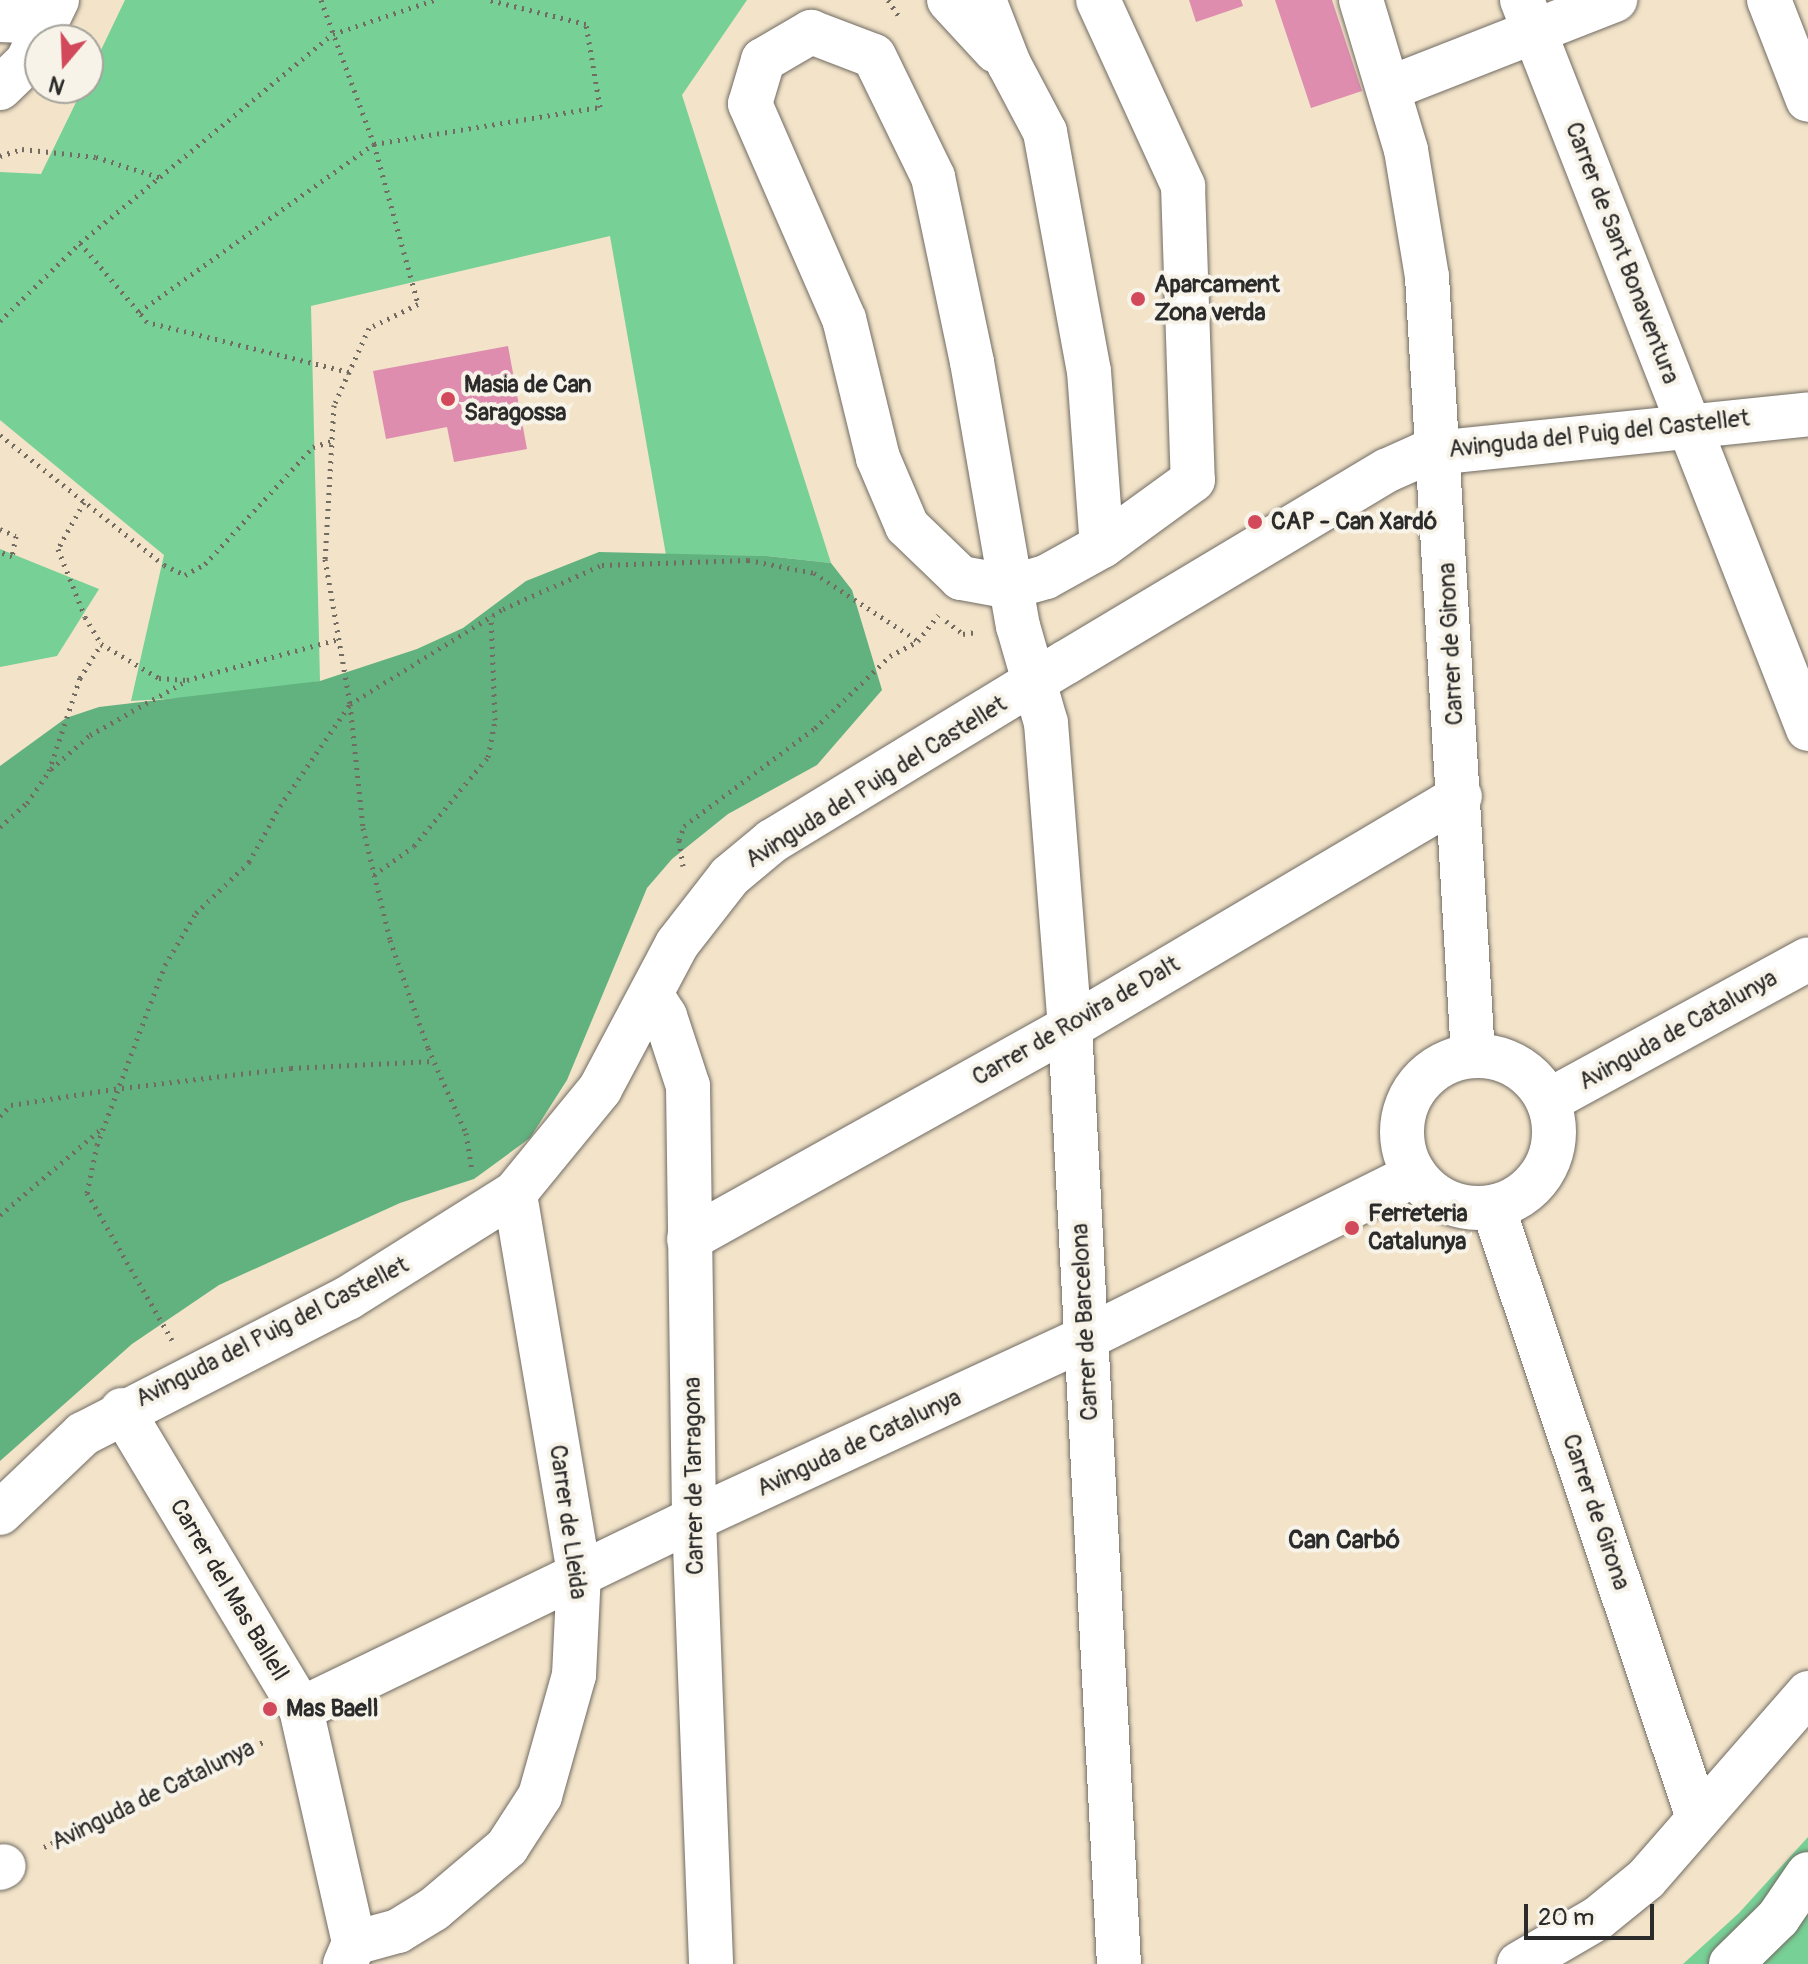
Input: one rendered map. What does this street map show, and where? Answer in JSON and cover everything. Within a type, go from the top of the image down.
[{"type":"street","points":[[949,0],[1009,64]]},
{"type":"street","points":[[984,0],[1009,64],[1045,132],[1089,371],[1102,546]]},
{"type":"street","points":[[1011,587],[1046,577],[1102,546],[1193,480],[1183,186],[1098,0]]},
{"type":"street","name":"Carrer de Girona","points":[[1361,0],[1390,88],[1418,211],[1440,449],[1473,1056]]},
{"type":"street","points":[[1390,88],[1529,16],[1615,0]]},
{"type":"street","points":[[1769,0],[1808,100]]},
{"type":"street","points":[[0,20],[51,11]]},
{"type":"street","points":[[0,88],[27,62],[51,11]]},
{"type":"street","name":"Carrer de Sant Bonaventura","points":[[1529,16],[1808,729]]},
{"type":"street","name":"Carrer de Barcelona","points":[[1011,587],[961,578],[907,526],[878,458],[844,319],[750,104],[763,60],[811,32],[874,56],[933,177],[1011,587],[1046,723],[1070,1027],[1119,1964]]},
{"type":"street","name":"Avinguda del Puig del Castellet","points":[[0,1513],[83,1434],[122,1410],[348,1298],[497,1204],[600,1089],[677,944],[715,891],[772,841],[1388,470],[1440,449],[1808,414]]},
{"type":"street","name":"Carrer de Rovira de Dalt","points":[[689,1239],[1070,1027],[1460,796]]},
{"type":"street","name":"Avinguda de Catalunya","points":[[1548,1101],[1808,959]]},
{"type":"street","name":"Carrer de Tarragona","points":[[652,996],[665,1016],[688,1086],[694,1519],[711,1964]]},
{"type":"street","points":[[1473,1056],[1511,1063],[1537,1084],[1548,1101],[1553,1143],[1545,1169],[1518,1197],[1493,1207],[1451,1204],[1415,1175],[1402,1136],[1405,1109],[1434,1070],[1473,1056]]},
{"type":"street","name":"Avinguda de Catalunya","points":[[304,1715],[579,1573],[1086,1338],[1415,1175]]},
{"type":"street","name":"Carrer de Lleida","points":[[349,1954],[398,1931],[434,1909],[480,1874],[525,1823],[540,1796],[574,1675],[579,1573],[497,1204]]},
{"type":"street","name":"Carrer de Girona","points":[[1493,1207],[1698,1818]]},
{"type":"street","name":"Carrer del Mas Ballell","points":[[122,1410],[304,1715],[349,1954]]},
{"type":"street","points":[[1519,1964],[1598,1918],[1646,1879],[1808,1693]]},
{"type":"street","points":[[1731,1964],[1778,1918],[1808,1874]]},
{"type":"path","points":[[321,0],[374,144],[418,304],[369,328],[334,405],[325,559],[350,704],[363,828],[390,940],[434,1061],[497,1204]]},
{"type":"path","points":[[0,321],[80,243],[333,34],[434,0]]},
{"type":"path","points":[[139,312],[374,144],[600,107],[586,24],[490,0]]},
{"type":"path","points":[[0,156],[22,149],[96,157],[161,178]]},
{"type":"path","points":[[80,243],[147,322],[349,372]]},
{"type":"path","points":[[0,435],[164,565],[185,575],[205,564],[313,447],[331,441]]},
{"type":"path","points":[[84,502],[58,549],[101,644],[159,678],[187,680]]},
{"type":"path","points":[[0,529],[16,536],[12,556],[0,552]]},
{"type":"path","points":[[193,1374],[87,1193],[102,1128],[114,1089],[165,965],[196,913],[249,862],[280,806],[350,704],[491,616],[602,565],[748,560],[814,573],[918,641]]},
{"type":"path","points":[[715,891],[680,864],[684,826],[762,771],[890,656],[918,641],[938,615],[963,634]]},
{"type":"path","points":[[374,875],[414,846],[488,757],[495,720],[491,616]]},
{"type":"path","points":[[0,827],[27,803],[49,771],[90,735],[187,680],[339,639]]},
{"type":"path","points":[[49,771],[80,678],[101,644]]},
{"type":"path","points":[[0,1116],[11,1105],[114,1089],[291,1068],[434,1061]]},
{"type":"path","points":[[0,1215],[102,1128]]},
{"type":"path","name":"Avinguda de Catalunya","points":[[2,1867],[304,1715]]},
{"type":"green space","points":[[125,0],[747,0],[682,95],[831,563],[767,556],[666,555],[610,236],[311,306],[320,681],[234,695],[131,701],[164,555],[0,420],[0,172],[41,174],[75,104],[104,104],[104,44]]},
{"type":"green space","points":[[0,549],[99,589],[57,656],[0,667]]},
{"type":"green space","points":[[599,552],[767,556],[831,563],[852,590],[882,690],[817,765],[728,814],[672,859],[647,888],[567,1080],[530,1138],[474,1179],[400,1203],[219,1285],[132,1344],[0,1461],[0,766],[66,718],[99,707],[320,681],[417,649],[463,628],[526,581]]},
{"type":"green space","points":[[1808,1837],[1808,1964],[1683,1964],[1739,1913]]},
{"type":"building","points":[[1189,0],[1241,0],[1243,6],[1196,22]]},
{"type":"building","points":[[1275,0],[1332,0],[1362,91],[1311,108]]},
{"type":"building","name":"Masia de Can Saragossa","points":[[508,346],[527,449],[454,462],[447,427],[386,439],[373,371]]},
{"type":"place","name":"Aparcament Zona verda","points":[[1138,299]]},
{"type":"place","name":"Masia de Can Saragossa","points":[[448,399]]},
{"type":"place","name":"CAP - Can Xardó","points":[[1255,522]]},
{"type":"place","name":"Ferreteria Catalunya","points":[[1352,1228]]},
{"type":"place","name":"Mas Baell","points":[[270,1709]]},
{"type":"district","name":"Can Carbó","points":[[1344,1541]]}]
